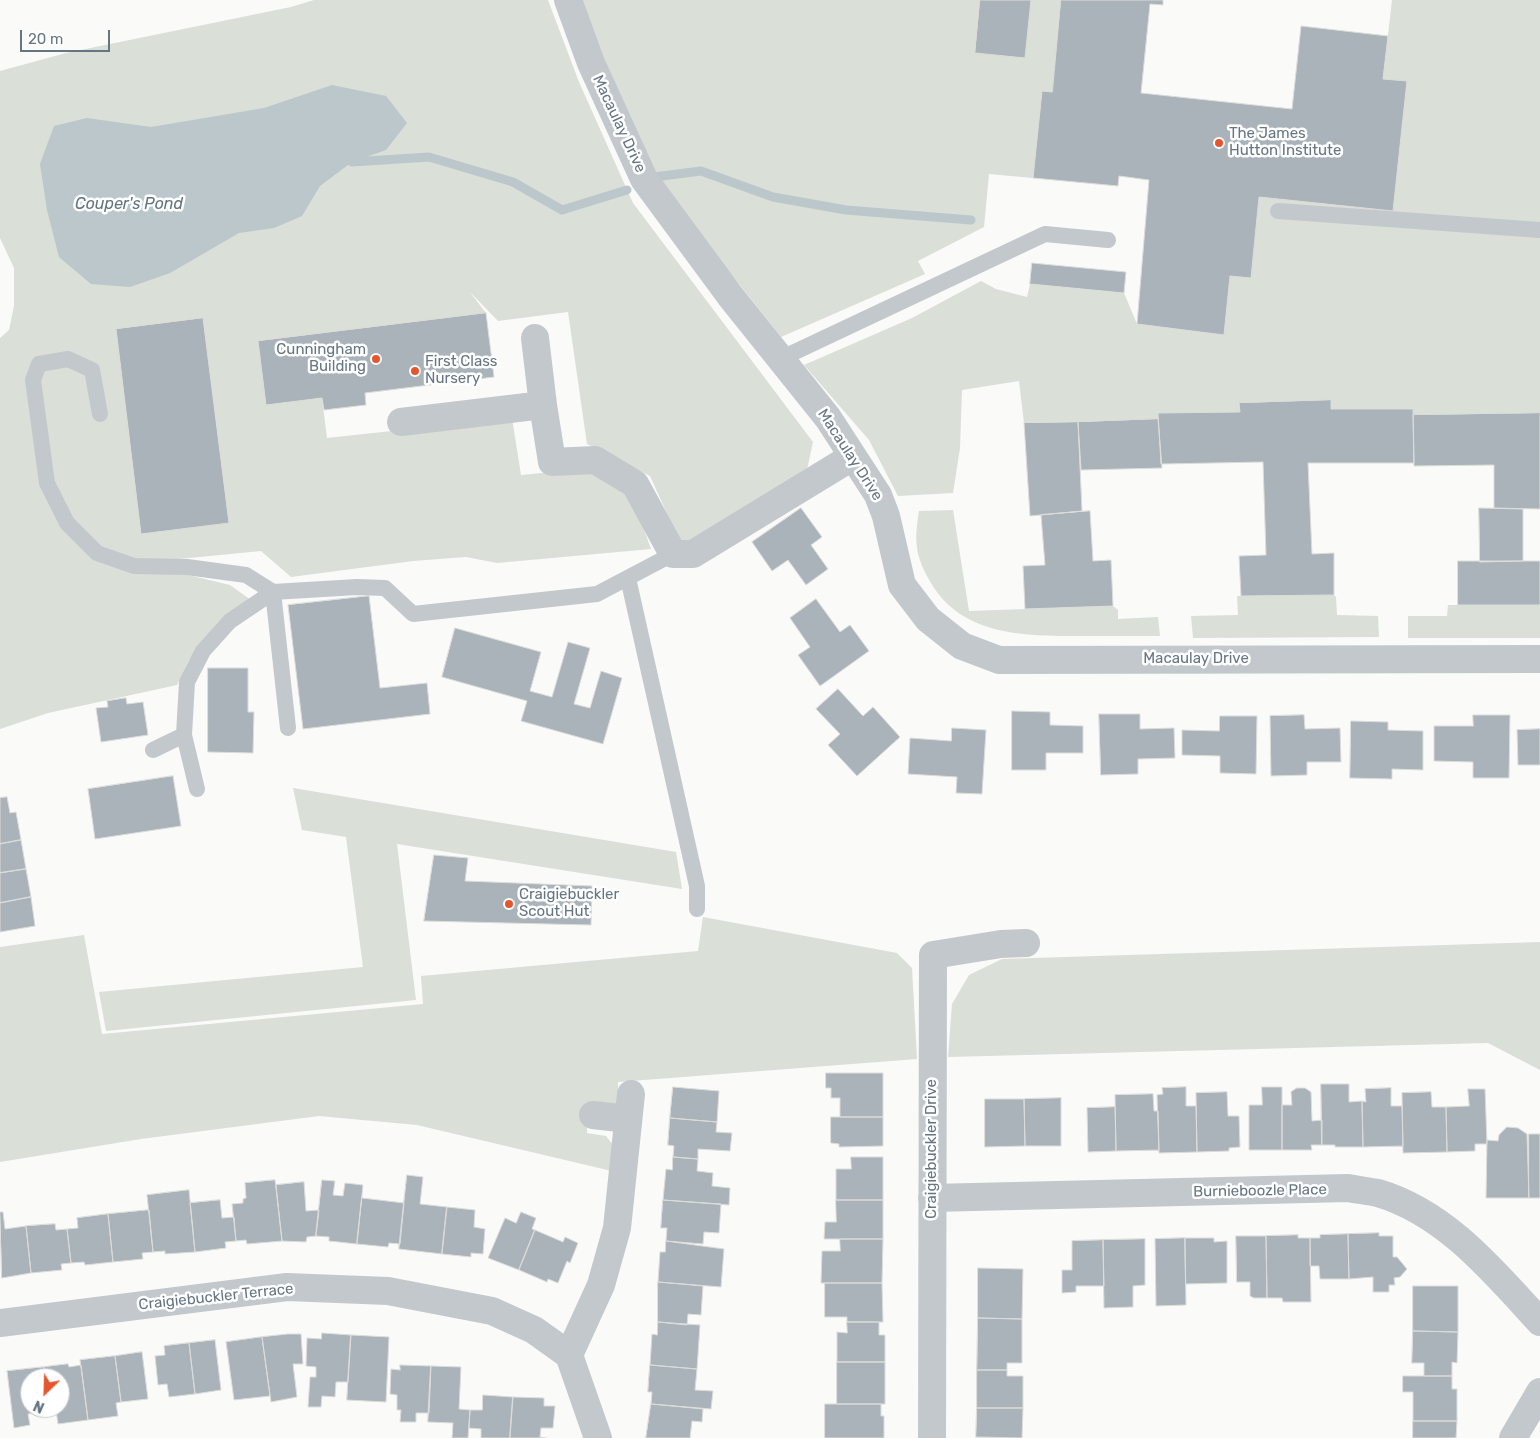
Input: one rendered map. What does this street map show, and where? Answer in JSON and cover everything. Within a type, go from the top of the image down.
[{"type":"street","name":"Macaulay Drive","points":[[568,0],[591,63],[644,179],[731,297],[782,358],[828,418],[878,495],[902,585],[928,619],[962,646],[999,660],[1540,659]]},
{"type":"street","points":[[535,338],[552,462],[594,460],[635,484],[673,554],[693,554],[852,457]]},
{"type":"street","points":[[401,422],[543,405]]},
{"type":"street","name":"Craigiebuckler Drive","points":[[932,1438],[933,955],[1001,944],[1026,943]]},
{"type":"street","points":[[593,1115],[630,1106],[617,1228],[601,1285],[569,1354],[598,1438]]},
{"type":"street","name":"Burnieboozle Place","points":[[932,1198],[1348,1188],[1378,1194],[1427,1215],[1456,1236],[1489,1266],[1540,1322]]},
{"type":"street","name":"Craigiebuckler Terrace","points":[[0,1323],[287,1287],[388,1291],[492,1310],[534,1330],[569,1354]]},
{"type":"street","points":[[1513,1438],[1540,1392]]},
{"type":"lane","points":[[1278,211],[1540,230]]},
{"type":"lane","points":[[782,358],[1045,234],[1108,240]]},
{"type":"lane","points":[[100,414],[92,370],[68,360],[39,364],[33,380],[47,483],[67,523],[97,553],[134,566],[188,567],[246,574],[273,592]]},
{"type":"lane","points":[[197,789],[184,735],[187,682],[203,651],[230,621],[273,592],[385,588],[413,614],[598,594],[673,554]]},
{"type":"lane","points":[[628,578],[697,886],[697,909]]},
{"type":"lane","points":[[273,592],[288,728]]},
{"type":"lane","points":[[154,750],[184,735]]},
{"type":"shaded area","points":[[314,0],[548,0],[579,82],[633,203],[813,442],[807,470],[682,547],[650,476],[587,444],[568,312],[498,321],[469,291],[486,313],[258,341],[266,405],[322,398],[327,438],[512,418],[521,475],[592,468],[629,487],[651,549],[497,563],[466,557],[413,561],[291,577],[261,551],[138,563],[230,585],[251,600],[189,660],[177,685],[48,713],[0,729],[0,338],[9,330],[14,306],[14,268],[0,238],[0,71],[66,53],[291,7]],"holes":[[[203,318],[229,522],[141,534],[116,329]]]},
{"type":"shaded area","points":[[581,0],[980,0],[975,52],[1025,58],[1031,0],[1061,0],[1052,92],[1042,91],[1033,178],[989,174],[984,227],[918,261],[925,274],[781,337],[654,177],[606,73]]},
{"type":"shaded area","points":[[1392,0],[1540,0],[1540,413],[1413,415],[1413,409],[1331,409],[1331,400],[1239,403],[1240,412],[1158,413],[1158,419],[1024,423],[1019,381],[962,390],[960,448],[953,493],[898,496],[869,440],[804,365],[912,318],[981,281],[996,289],[1027,297],[1030,284],[1124,293],[1137,324],[1224,335],[1230,276],[1259,197],[1393,210],[1407,82],[1383,79]]},
{"type":"shaded area","points":[[953,510],[969,611],[1113,606],[1118,610],[1118,619],[1158,617],[1160,636],[1059,636],[1017,633],[977,623],[960,614],[944,600],[931,583],[919,557],[916,540],[919,511]]},
{"type":"shaded area","points":[[1334,595],[1336,597],[1337,615],[1378,616],[1379,637],[1193,638],[1191,616],[1238,615],[1237,596]]},
{"type":"shaded area","points":[[1448,605],[1540,605],[1540,638],[1408,638],[1408,616],[1447,616]]},
{"type":"shaded area","points":[[293,788],[676,852],[682,889],[397,844],[416,1000],[106,1031],[99,992],[363,967],[346,837],[302,830]]},
{"type":"shaded area","points":[[703,917],[897,953],[912,968],[917,1059],[618,1082],[618,1103],[605,1111],[587,1112],[587,1133],[606,1136],[617,1150],[616,1172],[417,1125],[319,1116],[141,1139],[0,1162],[0,947],[84,935],[102,1034],[423,1004],[421,976],[698,951]]},
{"type":"shaded area","points":[[1540,942],[1540,1070],[1488,1043],[948,1057],[952,1004],[969,975],[1002,959]]},
{"type":"water","name":"Couper's Pond","points":[[332,85],[386,96],[407,123],[386,150],[352,162],[320,186],[302,216],[274,228],[239,233],[170,273],[130,287],[91,284],[59,257],[47,210],[40,164],[54,126],[87,118],[151,127],[264,108]]},
{"type":"building","points":[[980,0],[1031,0],[1025,58],[975,53]]},
{"type":"building","name":"The James Hutton Institute","points":[[1061,0],[1163,0],[1163,5],[1150,4],[1141,93],[1292,109],[1301,26],[1388,36],[1383,79],[1407,81],[1393,211],[1259,197],[1251,278],[1230,276],[1224,335],[1137,324],[1149,180],[1119,176],[1118,186],[1033,178],[1042,91],[1052,92]]},
{"type":"building","points":[[1032,263],[1126,272],[1124,293],[1030,284]]},
{"type":"building","name":"Cunningham Building","points":[[486,313],[494,377],[365,393],[366,405],[324,410],[322,398],[266,405],[258,341]]},
{"type":"building","points":[[203,318],[229,523],[141,534],[116,329]]},
{"type":"building","points":[[1331,400],[1331,409],[1413,409],[1414,463],[1308,463],[1312,554],[1334,553],[1334,595],[1241,596],[1239,556],[1266,555],[1263,462],[1161,464],[1158,413],[1240,412],[1239,403]]},
{"type":"building","points":[[1540,413],[1540,509],[1494,508],[1494,465],[1414,466],[1413,415]]},
{"type":"building","points":[[1158,419],[1162,468],[1081,470],[1078,422]]},
{"type":"building","points":[[1078,422],[1082,511],[1030,516],[1024,423]]},
{"type":"building","points":[[801,508],[822,537],[811,545],[828,569],[806,585],[788,560],[772,571],[752,542]]},
{"type":"building","points":[[1479,508],[1523,509],[1523,561],[1480,562]]},
{"type":"building","points":[[1090,511],[1093,561],[1111,560],[1113,606],[1025,609],[1023,566],[1045,565],[1041,515]]},
{"type":"building","points":[[1458,561],[1540,561],[1540,605],[1458,605]]},
{"type":"building","points":[[369,596],[380,688],[427,683],[430,714],[303,729],[288,605]]},
{"type":"building","points":[[816,599],[840,632],[850,625],[869,651],[820,686],[798,655],[810,647],[790,618]]},
{"type":"building","points":[[455,628],[541,652],[530,691],[552,697],[568,642],[590,648],[574,704],[590,708],[601,671],[622,678],[603,744],[521,721],[527,701],[442,677]]},
{"type":"building","points":[[208,668],[248,668],[248,712],[254,712],[253,753],[208,752]]},
{"type":"building","points":[[838,689],[863,716],[873,707],[900,737],[857,776],[828,745],[840,734],[816,709]]},
{"type":"building","points":[[126,698],[127,704],[143,702],[148,735],[101,742],[96,708],[108,707],[107,701]]},
{"type":"building","points":[[1012,711],[1050,712],[1050,725],[1083,726],[1083,753],[1046,753],[1046,770],[1012,770]]},
{"type":"building","points":[[1099,714],[1140,714],[1140,729],[1174,728],[1175,758],[1138,759],[1138,774],[1101,775]]},
{"type":"building","points":[[1304,715],[1305,729],[1340,728],[1341,762],[1307,762],[1307,775],[1271,776],[1270,716]]},
{"type":"building","points":[[1473,715],[1510,715],[1509,778],[1473,778],[1473,762],[1434,761],[1434,726],[1473,726]]},
{"type":"building","points":[[1220,716],[1257,716],[1256,774],[1220,773],[1220,756],[1182,755],[1182,730],[1219,731]]},
{"type":"building","points":[[1351,721],[1388,722],[1388,730],[1423,731],[1423,770],[1392,769],[1392,779],[1350,778]]},
{"type":"building","points":[[952,728],[986,730],[982,794],[956,793],[957,777],[908,774],[910,738],[951,741]]},
{"type":"building","points":[[1540,729],[1540,765],[1518,765],[1517,730]]},
{"type":"building","points":[[173,776],[181,826],[95,839],[88,789]]},
{"type":"building","points":[[7,797],[10,813],[16,812],[21,840],[0,844],[0,798]]},
{"type":"building","points":[[21,840],[26,869],[0,873],[0,844]]},
{"type":"building","name":"Craigiebuckler Scout Hut","points":[[434,855],[468,858],[465,881],[592,886],[591,925],[424,921]]},
{"type":"building","points":[[26,869],[31,897],[0,903],[0,873]]},
{"type":"building","points":[[31,897],[35,926],[0,932],[0,903]]},
{"type":"building","points":[[826,1073],[883,1073],[883,1117],[840,1117],[840,1098],[831,1098],[831,1088],[826,1088]]},
{"type":"building","points":[[1321,1084],[1349,1084],[1349,1102],[1362,1101],[1363,1147],[1322,1145]]},
{"type":"building","points":[[673,1087],[719,1091],[717,1122],[670,1118]]},
{"type":"building","points":[[1186,1087],[1186,1106],[1196,1106],[1197,1152],[1159,1153],[1157,1095],[1163,1094],[1162,1088]]},
{"type":"building","points":[[1262,1087],[1282,1087],[1282,1150],[1249,1150],[1249,1105],[1262,1105]]},
{"type":"building","points":[[1297,1088],[1305,1088],[1311,1092],[1312,1121],[1322,1120],[1322,1145],[1311,1145],[1312,1150],[1282,1150],[1282,1105],[1292,1105],[1291,1092]]},
{"type":"building","points":[[1391,1088],[1391,1106],[1402,1106],[1403,1146],[1363,1147],[1362,1101],[1366,1102],[1365,1089]]},
{"type":"building","points":[[1468,1089],[1485,1089],[1487,1144],[1475,1144],[1475,1151],[1447,1152],[1446,1107],[1469,1106]]},
{"type":"building","points":[[1227,1092],[1228,1116],[1239,1116],[1240,1147],[1229,1148],[1229,1151],[1197,1152],[1196,1093]]},
{"type":"building","points":[[1431,1092],[1432,1107],[1446,1107],[1447,1152],[1403,1153],[1402,1093]]},
{"type":"building","points":[[1153,1094],[1154,1111],[1158,1111],[1159,1150],[1116,1151],[1115,1095]]},
{"type":"building","points":[[1061,1098],[1061,1146],[1025,1146],[1024,1099]]},
{"type":"building","points":[[985,1099],[1024,1099],[1025,1146],[985,1147]]},
{"type":"building","points":[[1115,1107],[1116,1151],[1088,1152],[1087,1108]]},
{"type":"building","points":[[831,1117],[883,1117],[883,1146],[839,1147],[839,1144],[831,1143]]},
{"type":"building","points":[[670,1118],[717,1122],[716,1132],[732,1133],[730,1151],[698,1149],[698,1159],[673,1157],[674,1146],[668,1145]]},
{"type":"building","points":[[1507,1127],[1518,1128],[1527,1134],[1529,1198],[1486,1198],[1487,1140],[1498,1141],[1499,1135]]},
{"type":"building","points":[[1529,1134],[1540,1134],[1540,1198],[1529,1198]]},
{"type":"building","points":[[673,1157],[698,1159],[697,1171],[713,1173],[712,1186],[730,1188],[729,1205],[663,1200],[666,1169],[672,1170]]},
{"type":"building","points":[[851,1157],[883,1157],[883,1200],[836,1200],[836,1169],[851,1169]]},
{"type":"building","points":[[407,1175],[423,1177],[420,1204],[447,1207],[442,1254],[399,1249]]},
{"type":"building","points":[[275,1180],[282,1241],[247,1244],[246,1240],[236,1241],[232,1204],[243,1203],[243,1199],[246,1198],[245,1183]]},
{"type":"building","points":[[322,1180],[335,1181],[333,1195],[343,1196],[345,1183],[363,1185],[357,1244],[329,1241],[329,1237],[316,1236]]},
{"type":"building","points":[[304,1182],[306,1211],[319,1210],[316,1236],[307,1237],[306,1242],[282,1241],[276,1185]]},
{"type":"building","points":[[189,1190],[195,1252],[165,1254],[165,1251],[153,1252],[147,1195]]},
{"type":"building","points":[[362,1198],[404,1203],[400,1244],[389,1243],[388,1247],[357,1244]]},
{"type":"building","points":[[220,1200],[222,1218],[234,1217],[236,1241],[225,1242],[226,1248],[195,1252],[190,1203]]},
{"type":"building","points":[[663,1200],[721,1204],[719,1233],[704,1232],[703,1244],[666,1241],[667,1228],[661,1228]]},
{"type":"building","points":[[836,1200],[883,1200],[883,1239],[824,1239],[825,1222],[836,1222]]},
{"type":"building","points":[[447,1207],[475,1210],[474,1227],[485,1229],[483,1254],[471,1253],[471,1257],[442,1254]]},
{"type":"building","points":[[149,1210],[153,1252],[142,1253],[143,1259],[113,1262],[108,1214]]},
{"type":"building","points":[[0,1212],[3,1212],[5,1229],[26,1226],[31,1273],[2,1278]]},
{"type":"building","points":[[521,1212],[536,1218],[532,1229],[535,1230],[519,1270],[488,1258],[505,1218],[516,1223]]},
{"type":"building","points":[[108,1214],[113,1262],[85,1265],[84,1262],[71,1263],[67,1229],[78,1228],[77,1218]]},
{"type":"building","points":[[55,1224],[56,1230],[67,1229],[71,1263],[61,1264],[62,1270],[31,1273],[26,1226]]},
{"type":"building","points":[[535,1230],[563,1242],[565,1237],[578,1243],[570,1263],[567,1261],[558,1283],[548,1279],[547,1282],[519,1270]]},
{"type":"building","points":[[1379,1233],[1379,1236],[1393,1236],[1393,1257],[1397,1257],[1407,1269],[1400,1277],[1394,1278],[1395,1285],[1389,1285],[1389,1292],[1373,1292],[1373,1277],[1349,1279],[1348,1234]]},
{"type":"building","points":[[1348,1234],[1349,1279],[1320,1279],[1319,1266],[1310,1266],[1310,1238],[1320,1238],[1320,1235]]},
{"type":"building","points":[[1298,1235],[1298,1238],[1310,1238],[1311,1302],[1283,1302],[1282,1298],[1267,1298],[1266,1236]]},
{"type":"building","points":[[1236,1236],[1266,1236],[1267,1298],[1254,1298],[1250,1296],[1250,1282],[1237,1282]]},
{"type":"building","points":[[1185,1238],[1186,1305],[1156,1306],[1155,1239]]},
{"type":"building","points":[[1185,1238],[1214,1238],[1214,1242],[1227,1241],[1227,1283],[1186,1284]]},
{"type":"building","points":[[840,1239],[883,1239],[882,1283],[821,1283],[822,1251],[840,1251]]},
{"type":"building","points":[[1145,1239],[1145,1285],[1133,1286],[1133,1307],[1104,1308],[1103,1240]]},
{"type":"building","points":[[1103,1240],[1104,1286],[1076,1286],[1076,1292],[1062,1293],[1062,1270],[1072,1270],[1072,1241]]},
{"type":"building","points":[[666,1241],[724,1249],[721,1287],[658,1282],[660,1252],[665,1252]]},
{"type":"building","points":[[978,1268],[1023,1269],[1022,1319],[978,1318]]},
{"type":"building","points":[[658,1282],[703,1286],[701,1315],[688,1314],[687,1325],[658,1322]]},
{"type":"building","points":[[825,1283],[882,1283],[883,1322],[847,1322],[847,1317],[825,1317]]},
{"type":"building","points":[[1413,1286],[1458,1286],[1458,1332],[1413,1331]]},
{"type":"building","points":[[978,1318],[1022,1319],[1022,1363],[1007,1363],[1007,1370],[977,1370]]},
{"type":"building","points":[[658,1322],[700,1325],[697,1369],[650,1365],[652,1334],[657,1335]]},
{"type":"building","points":[[847,1322],[879,1322],[879,1335],[885,1335],[885,1362],[837,1362],[837,1332],[847,1333]]},
{"type":"building","points":[[1413,1331],[1458,1332],[1457,1363],[1452,1362],[1452,1376],[1424,1376],[1424,1363],[1412,1363]]},
{"type":"building","points":[[322,1333],[351,1335],[348,1382],[336,1382],[335,1397],[322,1396],[321,1407],[308,1407],[310,1377],[316,1377],[316,1367],[306,1366],[307,1338],[321,1339]]},
{"type":"building","points":[[301,1334],[303,1364],[293,1364],[297,1397],[271,1402],[262,1337]]},
{"type":"building","points":[[351,1335],[389,1337],[386,1402],[347,1400]]},
{"type":"building","points":[[262,1337],[270,1396],[234,1400],[226,1342]]},
{"type":"building","points":[[215,1340],[221,1390],[195,1394],[189,1343]]},
{"type":"building","points":[[189,1343],[195,1394],[169,1397],[167,1384],[158,1385],[155,1356],[165,1355],[164,1346]]},
{"type":"building","points":[[142,1352],[148,1399],[121,1402],[115,1356]]},
{"type":"building","points":[[115,1356],[121,1402],[116,1403],[118,1416],[88,1420],[80,1360]]},
{"type":"building","points":[[837,1362],[885,1362],[885,1404],[837,1404]]},
{"type":"building","points":[[68,1364],[69,1367],[81,1365],[88,1420],[58,1424],[57,1418],[70,1418],[70,1368],[44,1367]]},
{"type":"building","points":[[400,1365],[431,1366],[429,1413],[416,1413],[416,1422],[400,1422],[401,1410],[397,1410],[397,1395],[390,1394],[391,1369],[400,1370]]},
{"type":"building","points":[[650,1365],[697,1369],[695,1390],[713,1391],[711,1409],[651,1404],[652,1392],[648,1392]]},
{"type":"building","points":[[431,1366],[461,1367],[459,1409],[470,1410],[468,1438],[452,1438],[453,1423],[428,1422]]},
{"type":"building","points":[[20,1370],[20,1418],[29,1418],[30,1425],[14,1428],[7,1371]]},
{"type":"building","points":[[977,1370],[1007,1370],[1007,1376],[1023,1376],[1023,1408],[977,1408]]},
{"type":"building","points":[[1403,1376],[1452,1376],[1452,1389],[1457,1389],[1457,1421],[1413,1421],[1413,1392],[1403,1392]]},
{"type":"building","points":[[483,1395],[513,1397],[510,1438],[481,1438],[481,1429],[469,1428],[470,1410],[482,1410]]},
{"type":"building","points":[[513,1397],[544,1398],[544,1406],[555,1406],[553,1428],[541,1428],[540,1437],[546,1438],[510,1438]]},
{"type":"building","points":[[651,1404],[703,1409],[702,1422],[692,1421],[690,1438],[646,1438]]},
{"type":"building","points":[[825,1404],[881,1404],[881,1416],[884,1416],[884,1438],[825,1438]]},
{"type":"building","points":[[977,1408],[1023,1408],[1022,1438],[976,1437]]},
{"type":"building","points":[[1413,1421],[1457,1421],[1456,1438],[1413,1438]]},
{"type":"waterway","points":[[352,162],[429,157],[513,182],[562,210],[627,190]]},
{"type":"waterway","points":[[654,177],[701,171],[773,197],[846,210],[971,220]]},
{"type":"place","name":"The James Hutton Institute","points":[[1219,143]]},
{"type":"place","name":"Cunningham Building","points":[[376,359]]},
{"type":"place","name":"First Class Nursery","points":[[415,371]]},
{"type":"place","name":"Craigiebuckler Scout Hut","points":[[509,904]]}]
